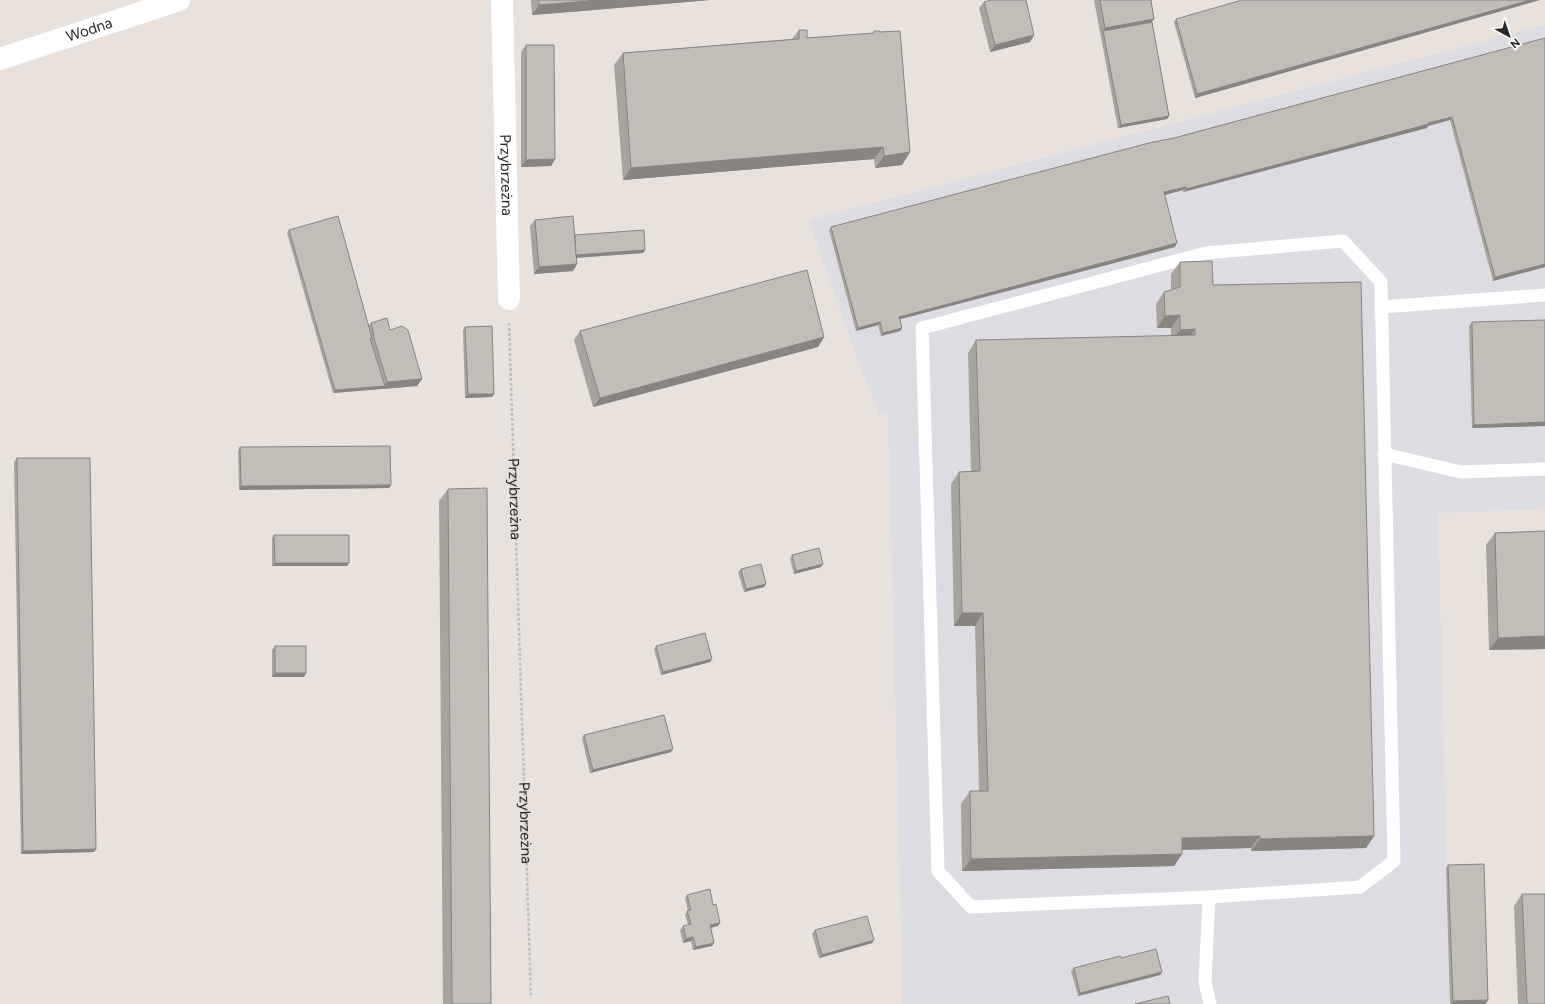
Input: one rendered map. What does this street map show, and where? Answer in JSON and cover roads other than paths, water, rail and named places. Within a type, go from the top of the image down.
[{"type":"street","name":"Wodna","points":[[0,59],[179,0]]},
{"type":"street","name":"Przybrzeżna","points":[[502,0],[509,299]]},
{"type":"lane","points":[[1343,241],[1381,282],[1384,454],[1394,861],[1360,887],[1209,897],[971,907],[938,871],[922,328],[1206,253],[1343,241]]},
{"type":"lane","points":[[1381,307],[1545,295]]},
{"type":"lane","points":[[1384,454],[1461,472],[1545,469]]},
{"type":"lane","points":[[1209,897],[1206,982],[1210,1004]]}]
